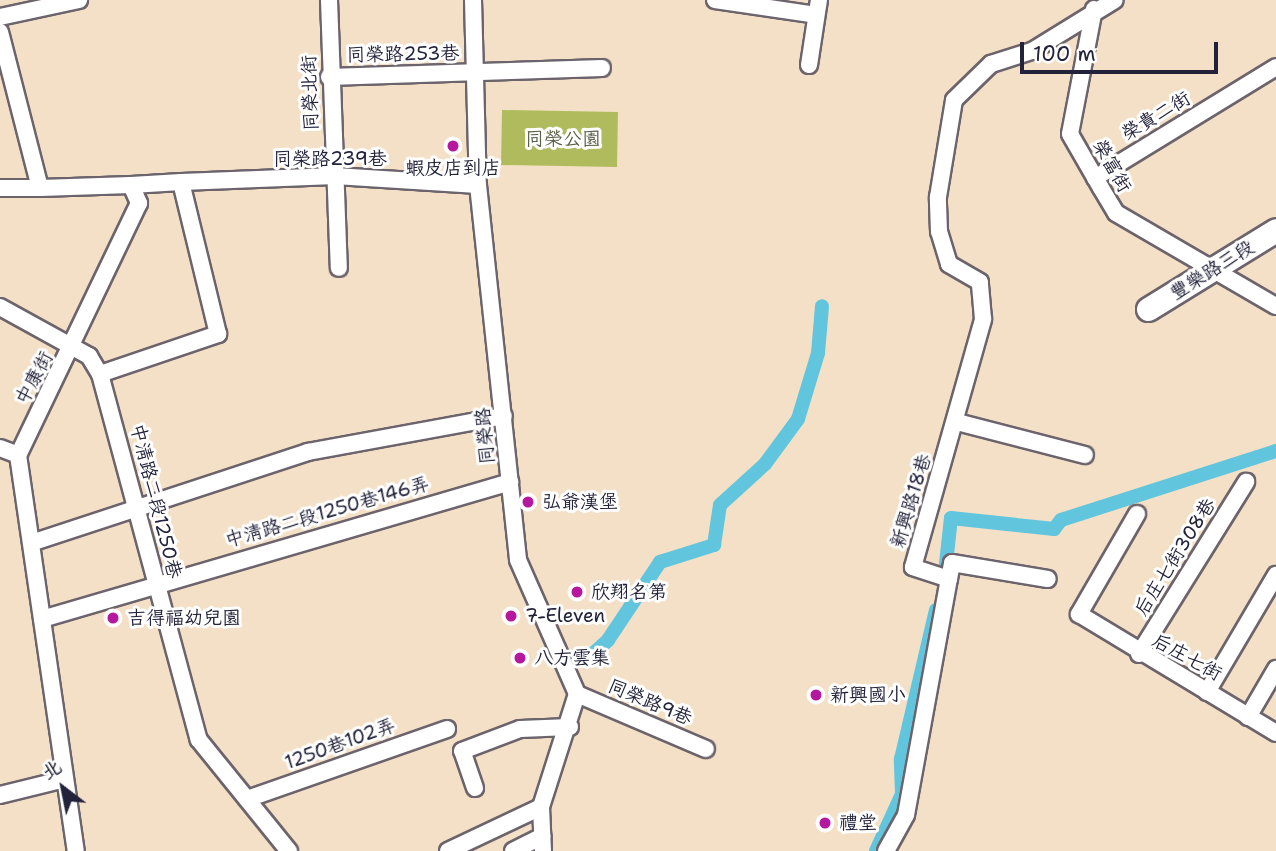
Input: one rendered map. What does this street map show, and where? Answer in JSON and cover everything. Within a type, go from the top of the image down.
[{"type":"street","points":[[0,17],[79,0]]},
{"type":"street","name":"同榮北街","points":[[329,0],[329,77],[339,268]]},
{"type":"street","name":"同榮路","points":[[473,0],[478,74],[478,185],[518,560],[577,694]]},
{"type":"street","points":[[715,0],[817,7],[809,65]]},
{"type":"street","points":[[1095,7],[1115,0]]},
{"type":"street","name":"新興路18巷","points":[[949,579],[913,567],[957,422],[983,319],[980,282],[949,264],[939,232],[938,197],[954,100],[991,64],[1032,51],[1095,7]]},
{"type":"street","name":"榮富街","points":[[1095,7],[1070,134],[1094,178],[1116,212],[1276,306]]},
{"type":"street","points":[[0,32],[40,188]]},
{"type":"street","name":"榮貴二街","points":[[1094,178],[1276,67]]},
{"type":"street","name":"同榮路253巷","points":[[329,77],[602,68]]},
{"type":"street","name":"同榮路239巷","points":[[131,186],[335,176],[478,185]]},
{"type":"street","points":[[100,374],[218,334],[181,182]]},
{"type":"street","points":[[0,188],[131,186]]},
{"type":"street","name":"中康街","points":[[18,455],[74,347],[136,217],[131,186]]},
{"type":"street","name":"豐樂路三段","points":[[1148,309],[1276,230]]},
{"type":"street","name":"中清路二段1250巷","points":[[0,307],[74,347],[100,374],[140,509],[155,583],[199,740],[289,851]]},
{"type":"street","points":[[31,543],[308,452],[504,416]]},
{"type":"street","points":[[957,422],[1085,455]]},
{"type":"street","points":[[0,448],[18,455],[76,851]]},
{"type":"street","name":"中清路二段1250巷146弄","points":[[42,619],[155,583],[510,482]]},
{"type":"street","name":"后庄七街308巷","points":[[1139,654],[1246,482]]},
{"type":"street","name":"后庄七街","points":[[1137,514],[1079,614],[1139,654],[1276,733]]},
{"type":"street","points":[[886,851],[906,815],[952,563],[1048,579]]},
{"type":"street","points":[[1207,692],[1276,575]]},
{"type":"street","points":[[1248,717],[1276,669]]},
{"type":"street","points":[[513,851],[542,844],[541,807],[570,727],[577,694]]},
{"type":"street","name":"同榮路9巷","points":[[577,694],[706,749]]},
{"type":"street","points":[[475,788],[462,751],[520,729],[570,727]]},
{"type":"street","name":"1250巷102弄","points":[[247,799],[447,729]]},
{"type":"street","points":[[0,795],[65,779]]},
{"type":"street","points":[[449,851],[541,807]]},
{"type":"green space","name":"同榮公園","points":[[502,110],[618,112],[617,167],[501,165]]},
{"type":"waterway","points":[[586,660],[608,640],[660,562],[714,545],[720,505],[765,464],[798,419],[818,353],[822,306]]},
{"type":"waterway","points":[[945,573],[951,518],[1054,529],[1061,520],[1276,451]]},
{"type":"waterway","points":[[876,851],[902,794],[901,759],[936,610]]},
{"type":"place","name":"蝦皮店到店","points":[[453,146]]},
{"type":"place","name":"弘爺漢堡","points":[[528,502]]},
{"type":"place","name":"欣翔名第","points":[[577,592]]},
{"type":"place","name":"7-Eleven","points":[[511,616]]},
{"type":"place","name":"吉得福幼兒園","points":[[113,618]]},
{"type":"place","name":"八方雲集","points":[[520,658]]},
{"type":"place","name":"新興國小","points":[[816,695]]},
{"type":"place","name":"禮堂","points":[[825,823]]}]
